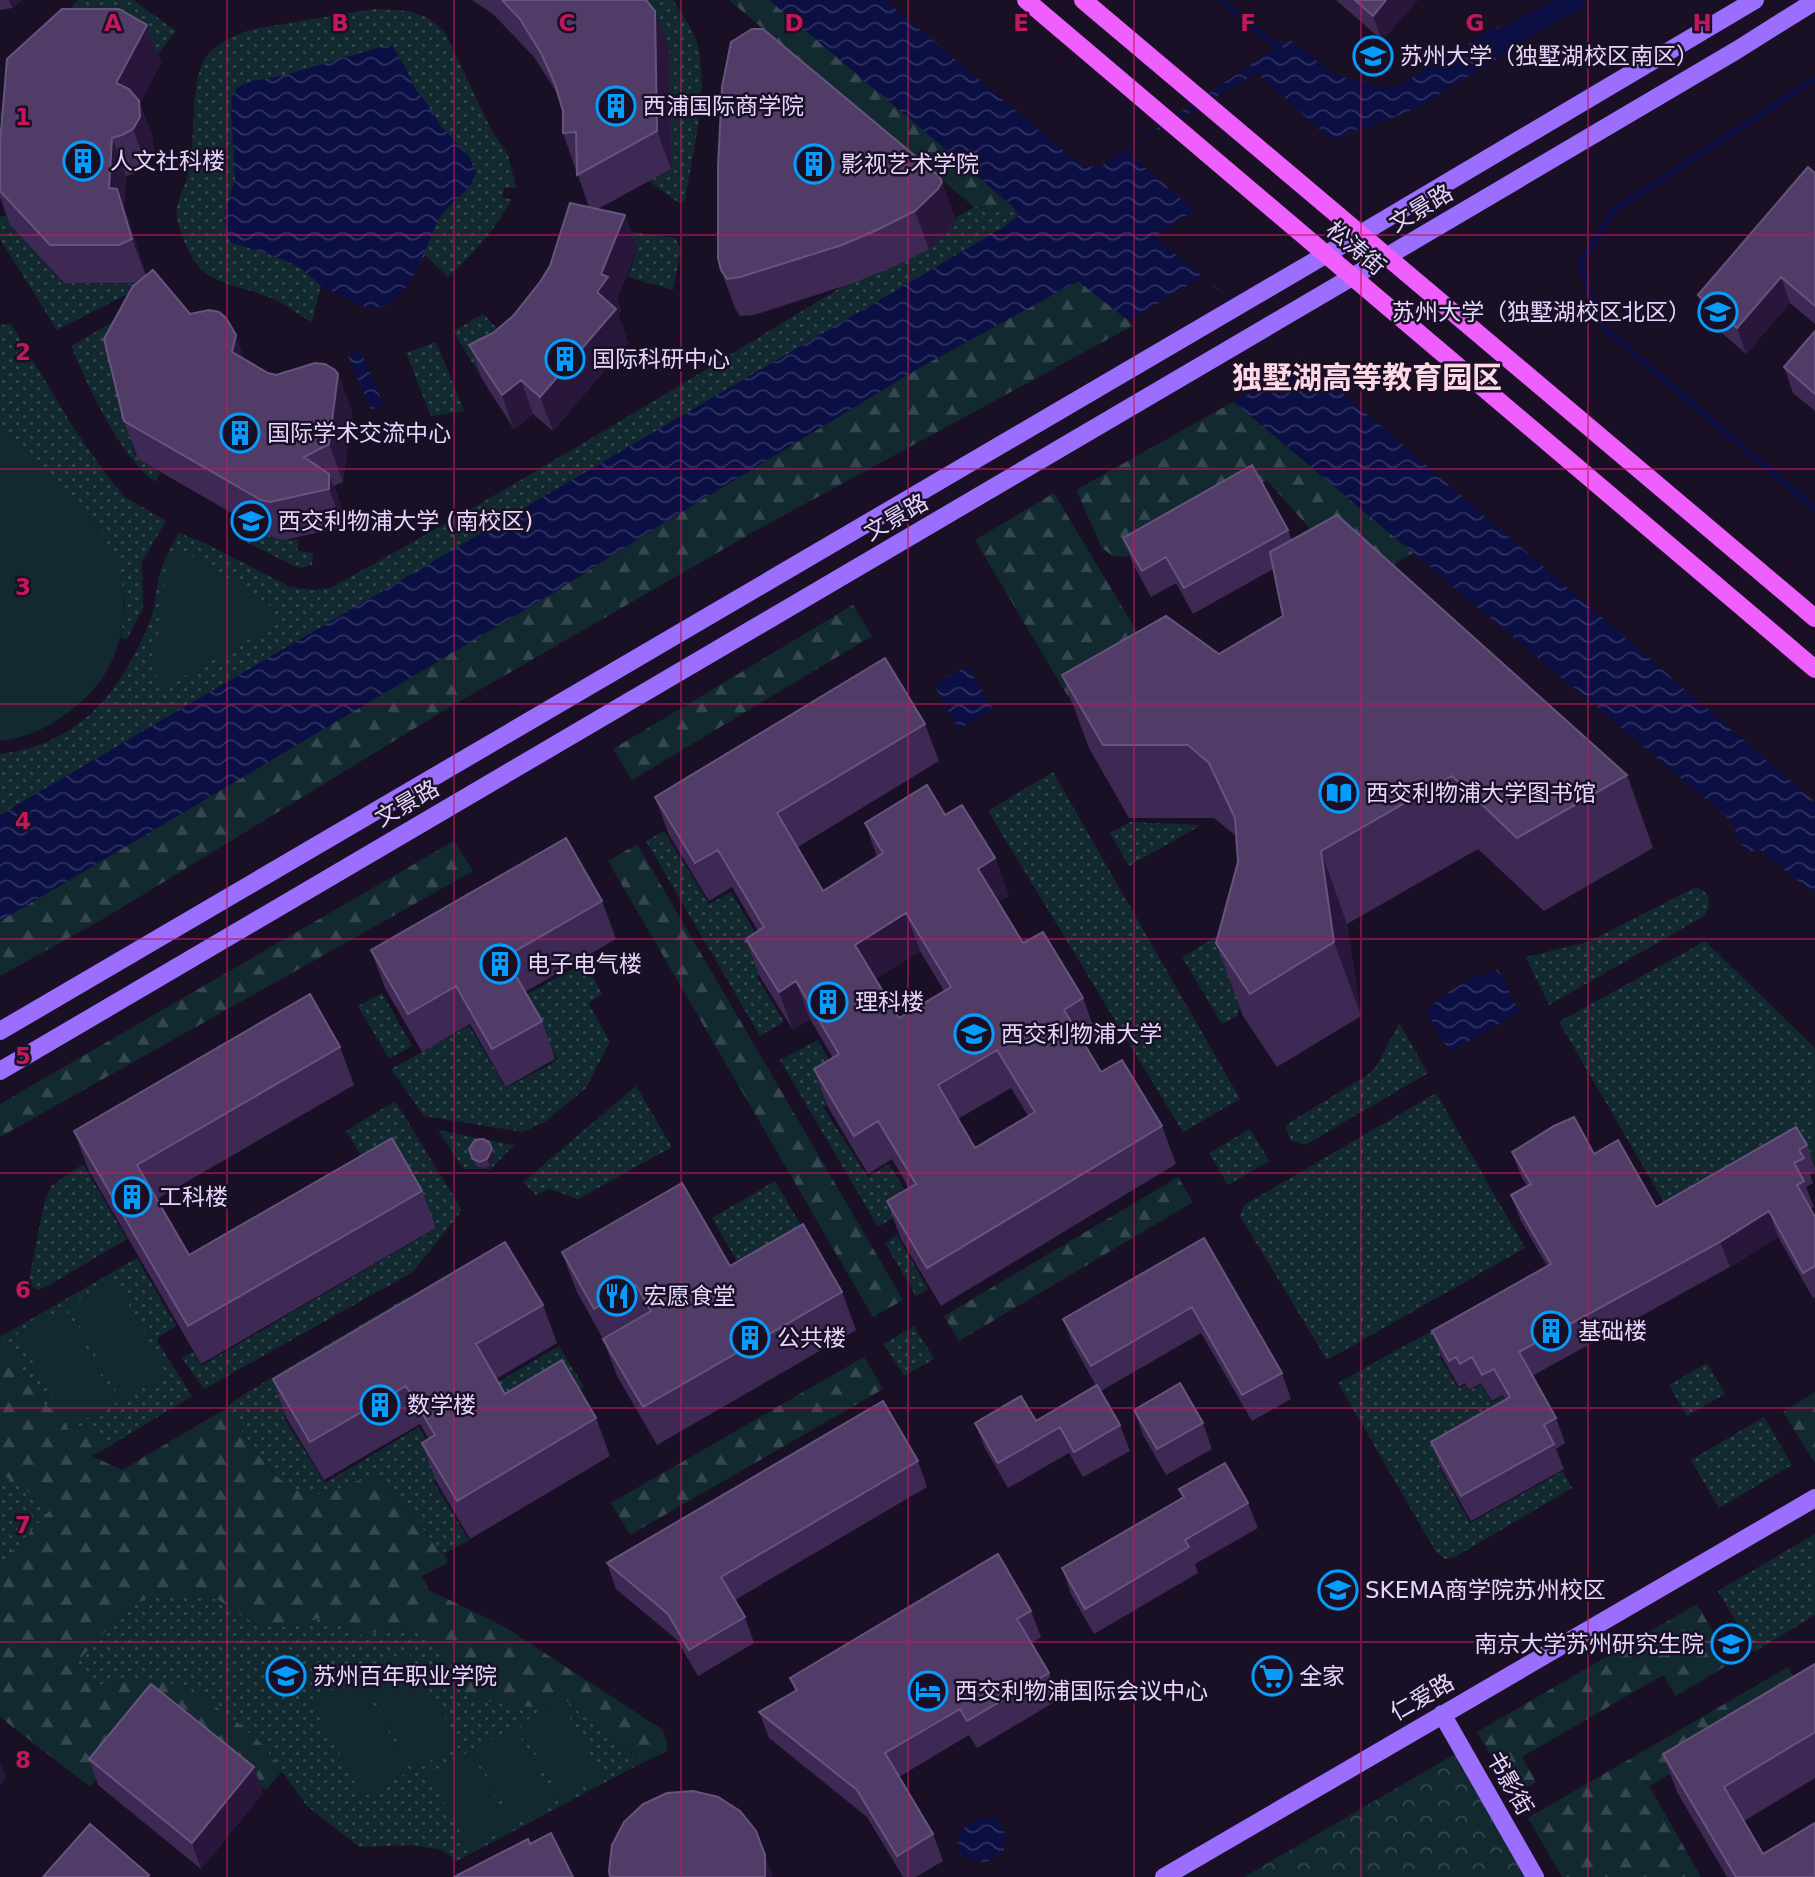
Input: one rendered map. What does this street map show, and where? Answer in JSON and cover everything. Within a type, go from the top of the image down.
[{"type":"main road","name":"松涛街","points":[[1026,0],[1815,669]]},
{"type":"main road","name":"松涛街","points":[[1083,0],[1815,618]]},
{"type":"main road","name":"文景路","points":[[0,1031],[1755,0]]},
{"type":"main road","name":"文景路","points":[[0,1071],[1185,376],[1737,50],[1815,1]]},
{"type":"main road","name":"仁爱路","points":[[1164,1877],[1815,1498]]},
{"type":"main road","name":"书影街","points":[[1442,1714],[1535,1877]]},
{"type":"green space","points":[[78,0],[133,0],[176,31],[155,58],[17,124],[0,119],[25,62]]},
{"type":"green space","points":[[629,0],[673,0],[697,43],[701,63],[701,102],[685,201],[679,203],[649,181],[671,169],[669,49]]},
{"type":"green space","points":[[729,0],[773,0],[1014,208],[974,207]]},
{"type":"green space","points":[[374,9],[409,11],[426,17],[444,31],[491,129],[508,155],[516,188],[504,188],[502,198],[512,199],[505,211],[483,241],[448,277],[425,255],[392,301],[384,306],[373,307],[360,304],[321,285],[312,322],[265,295],[212,277],[195,262],[186,246],[177,211],[191,159],[197,84],[204,60],[209,54],[226,40],[239,34],[253,29]]},
{"type":"green space","points":[[974,207],[1014,208],[1019,214],[1005,227],[0,815],[0,754],[53,739],[93,712],[110,693],[149,624],[162,568],[179,533],[207,544],[290,587],[314,590],[330,588],[574,449]]},
{"type":"green space","points":[[0,216],[10,216],[10,225],[63,283],[133,284],[147,277],[151,282],[57,330],[0,239]]},
{"type":"green space","points":[[589,226],[675,238],[681,250],[673,290],[628,277],[638,247],[583,234]]},
{"type":"green space","points":[[1078,281],[1134,325],[755,531],[443,711],[108,916],[0,976],[0,921],[553,593],[919,368]]},
{"type":"green space","points":[[160,295],[117,376],[134,453],[138,459],[160,473],[155,482],[117,438],[71,346]]},
{"type":"green space","points":[[483,314],[520,352],[481,377],[453,331]]},
{"type":"green space","points":[[11,324],[73,427],[108,477],[125,497],[166,521],[142,562],[143,609],[127,639],[121,637],[125,601],[105,540],[92,520],[0,424],[0,325]]},
{"type":"green space","points":[[436,342],[464,411],[431,416],[406,353]]},
{"type":"green space","points":[[1233,402],[1413,553],[1385,569],[1326,547],[1267,480],[1125,557],[1113,556],[1102,548],[1076,490]]},
{"type":"green space","points":[[0,424],[67,491],[99,530],[118,567],[124,602],[116,651],[103,677],[92,691],[51,724],[14,739],[0,741]]},
{"type":"green space","points":[[1054,493],[1152,657],[1073,705],[975,540]]},
{"type":"green space","points":[[239,518],[275,537],[299,539],[297,551],[313,553],[312,565],[301,568],[294,566],[244,541],[233,529]]},
{"type":"green space","points":[[188,553],[272,607],[274,618],[265,630],[171,684],[165,684],[158,679],[154,668],[167,558]]},
{"type":"green space","points":[[853,605],[872,636],[632,780],[613,749]]},
{"type":"green space","points":[[1053,772],[1240,1099],[1183,1132],[988,811]]},
{"type":"green space","points":[[1130,822],[1201,825],[1129,866],[1110,833]]},
{"type":"green space","points":[[664,831],[709,904],[731,892],[775,965],[757,977],[784,1022],[760,1036],[646,841]]},
{"type":"green space","points":[[454,841],[473,871],[0,1137],[0,1104]]},
{"type":"green space","points":[[637,844],[903,1300],[873,1317],[608,861]]},
{"type":"green space","points":[[1696,887],[1709,899],[1709,907],[1704,916],[1549,1005],[1526,957],[1588,942]]},
{"type":"green space","points":[[1257,913],[1260,936],[1237,1016],[1222,1024],[1182,957]]},
{"type":"green space","points":[[1705,941],[1815,1048],[1815,1165],[1806,1151],[1676,1223],[1559,1022]]},
{"type":"green space","points":[[585,962],[602,994],[588,1003],[610,1042],[586,1088],[546,1121],[523,1132],[424,1116],[391,1069],[469,1026],[506,1088],[558,1060],[522,997]]},
{"type":"green space","points":[[382,993],[412,1046],[389,1059],[358,1006]]},
{"type":"green space","points":[[1399,1023],[1428,1073],[1305,1145],[1292,1141],[1286,1130],[1287,1124],[1369,1074],[1376,1067]]},
{"type":"green space","points":[[818,1040],[847,1092],[823,1107],[868,1177],[889,1164],[914,1205],[878,1227],[780,1060]]},
{"type":"green space","points":[[636,1086],[672,1147],[578,1199],[549,1189],[536,1195],[523,1182]]},
{"type":"green space","points":[[1436,1093],[1525,1248],[1327,1360],[1240,1216],[1244,1205]]},
{"type":"green space","points":[[395,1101],[462,1210],[413,1272],[204,1389],[182,1358],[193,1352],[201,1366],[437,1228],[406,1174],[381,1188],[346,1131]]},
{"type":"green space","points":[[1250,1129],[1269,1161],[1228,1185],[1209,1153]]},
{"type":"green space","points":[[438,1130],[514,1145],[491,1169],[464,1169]]},
{"type":"green space","points":[[83,1164],[127,1239],[37,1290],[29,1280],[45,1200],[51,1186]]},
{"type":"green space","points":[[1178,1177],[1193,1202],[959,1341],[944,1316]]},
{"type":"green space","points":[[775,1181],[803,1229],[740,1266],[712,1218]]},
{"type":"green space","points":[[897,1235],[928,1289],[916,1296],[885,1243]]},
{"type":"green space","points":[[137,1258],[176,1326],[157,1341],[192,1396],[103,1450],[102,1438],[83,1428],[69,1430],[58,1412],[45,1405],[41,1396],[44,1392],[21,1369],[8,1344],[0,1340],[0,1337]]},
{"type":"green space","points":[[1544,1268],[1558,1290],[1440,1357],[1458,1388],[1465,1385],[1469,1391],[1481,1384],[1492,1403],[1503,1396],[1518,1423],[1439,1467],[1470,1523],[1563,1471],[1572,1488],[1455,1557],[1445,1559],[1436,1552],[1338,1383]]},
{"type":"green space","points":[[115,1279],[167,1375],[121,1400],[68,1305]]},
{"type":"green space","points":[[407,1297],[433,1327],[283,1416],[325,1483],[419,1427],[446,1472],[433,1481],[469,1540],[444,1554],[379,1477],[357,1481],[321,1494],[305,1493],[290,1486],[266,1464],[225,1409],[236,1399]]},
{"type":"green space","points":[[64,1308],[116,1403],[69,1428],[17,1333]]},
{"type":"green space","points":[[914,1326],[934,1359],[904,1376],[884,1344]]},
{"type":"green space","points":[[0,1340],[8,1344],[19,1357],[21,1369],[44,1392],[41,1396],[45,1405],[58,1412],[69,1430],[87,1428],[102,1438],[103,1450],[92,1456],[122,1470],[225,1409],[277,1477],[305,1493],[321,1494],[357,1481],[379,1477],[447,1558],[447,1563],[422,1576],[429,1590],[503,1626],[663,1730],[667,1751],[634,1767],[636,1755],[606,1736],[562,1697],[541,1707],[513,1706],[477,1699],[450,1685],[440,1663],[443,1652],[417,1631],[393,1630],[357,1635],[324,1617],[289,1627],[258,1626],[217,1599],[157,1593],[126,1609],[77,1662],[81,1676],[99,1685],[127,1680],[157,1680],[185,1687],[230,1716],[263,1745],[282,1771],[266,1790],[160,1706],[90,1787],[0,1717],[0,1565],[52,1508],[0,1473]]},
{"type":"green space","points":[[559,1346],[584,1387],[518,1426],[493,1385]]},
{"type":"green space","points":[[864,1357],[883,1389],[630,1535],[611,1503]]},
{"type":"green space","points":[[1707,1363],[1725,1394],[1687,1416],[1669,1385]]},
{"type":"green space","points":[[1815,1392],[1815,1463],[1783,1412]]},
{"type":"green space","points":[[1764,1417],[1792,1465],[1719,1508],[1691,1460]]},
{"type":"green space","points":[[0,1453],[63,1501],[0,1570]]},
{"type":"green space","points":[[1815,1534],[1815,1615],[1754,1652],[1718,1591]]},
{"type":"green space","points":[[157,1593],[217,1599],[258,1626],[289,1627],[324,1617],[357,1635],[393,1630],[418,1631],[444,1652],[541,1707],[562,1697],[606,1736],[636,1756],[634,1767],[457,1861],[442,1850],[413,1845],[359,1847],[307,1806],[263,1745],[157,1680],[127,1680],[99,1685],[81,1676],[77,1662],[126,1609]]},
{"type":"green space","points":[[1697,1604],[1731,1663],[1676,1696],[1663,1675],[1522,1757],[1536,1782],[1514,1795],[1477,1732]]},
{"type":"green space","points":[[407,1650],[460,1745],[413,1770],[361,1675]]},
{"type":"green space","points":[[1788,1667],[1804,1696],[1649,1786],[1701,1877],[1562,1877],[1528,1818]]},
{"type":"green space","points":[[358,1676],[410,1771],[363,1797],[311,1702]]},
{"type":"green space","points":[[561,1701],[602,1777],[561,1800],[520,1724]]},
{"type":"green space","points":[[515,1727],[556,1802],[515,1825],[473,1750]]},
{"type":"green space","points":[[470,1751],[511,1826],[470,1849],[428,1774]]},
{"type":"green space","points":[[1455,1754],[1524,1877],[1244,1877]]},
{"type":"water","points":[[769,0],[885,0],[1086,167],[1101,166],[1289,39],[1334,74],[1380,88],[1395,88],[1498,26],[1512,50],[1417,108],[1347,133],[1189,214],[1154,237],[1308,363],[1815,802],[1815,894],[1760,850],[1749,852],[1737,839],[1733,822],[1240,407],[1078,281],[919,368],[553,593],[0,921],[0,815],[1004,227],[1019,215],[1009,203]]},
{"type":"water","points":[[392,46],[415,89],[441,126],[469,156],[476,172],[468,187],[439,219],[420,263],[405,289],[386,305],[369,308],[340,296],[292,264],[230,242],[224,218],[235,178],[231,112],[232,97],[237,88],[248,82],[285,75]]},
{"type":"water","points":[[360,350],[384,405],[371,410],[348,356]]},
{"type":"water","points":[[968,666],[993,709],[959,729],[934,685]]},
{"type":"water","points":[[1498,970],[1520,1012],[1450,1052],[1426,1011],[1459,985]]},
{"type":"water","points":[[987,1817],[997,1819],[1005,1833],[1004,1851],[988,1861],[974,1861],[962,1855],[957,1839],[969,1824]]},
{"type":"pier","points":[[1257,73],[1335,143],[1198,213],[1125,150]]},
{"type":"pier","points":[[1202,277],[1308,363],[1233,402],[1128,321]]},
{"type":"building","name":"西浦国际商学院","points":[[502,0],[646,0],[655,11],[657,131],[577,175],[576,132],[563,133],[563,111],[541,53],[520,19]]},
{"type":"building","points":[[1355,0],[1386,0],[1373,16]]},
{"type":"building","name":"人文社科楼","points":[[62,9],[119,9],[147,25],[116,83],[129,89],[139,101],[140,117],[133,129],[112,138],[109,188],[117,189],[132,239],[119,245],[50,245],[0,191],[0,144],[7,59]]},
{"type":"building","name":"影视艺术学院","points":[[752,29],[763,29],[939,176],[942,182],[915,211],[879,229],[842,245],[727,279],[718,258],[718,166],[722,87],[731,42]]},
{"type":"building","points":[[1808,167],[1815,173],[1815,306],[1781,277],[1737,328],[1698,295]]},
{"type":"building","points":[[570,203],[625,215],[601,274],[608,277],[597,292],[616,309],[540,397],[521,380],[502,395],[469,345],[493,333],[513,316],[540,282],[550,266]]},
{"type":"building","name":"国际学术交流中心","points":[[153,270],[190,314],[209,310],[219,312],[226,318],[236,335],[232,352],[268,373],[276,375],[315,363],[325,364],[335,370],[338,374],[329,444],[304,457],[329,474],[329,489],[270,502],[261,500],[124,421],[104,339],[133,286]]},
{"type":"building","points":[[1815,331],[1815,394],[1784,367]]},
{"type":"building","points":[[1252,465],[1288,530],[1184,588],[1166,557],[1142,571],[1123,538]]},
{"type":"building","points":[[1337,515],[1627,775],[1517,838],[1452,776],[1321,851],[1334,942],[1250,994],[1216,943],[1238,862],[1235,818],[1209,763],[1188,745],[1103,745],[1062,675],[1166,616],[1219,654],[1283,616],[1270,552]]},
{"type":"building","name":"理科楼","points":[[885,658],[925,724],[777,813],[823,891],[883,853],[865,823],[927,785],[945,815],[962,805],[995,858],[978,869],[1023,943],[1043,932],[1083,998],[1064,1010],[1101,1072],[1122,1060],[1162,1126],[927,1268],[887,1201],[916,1184],[878,1121],[854,1136],[814,1069],[839,1054],[796,981],[779,992],[746,939],[764,927],[718,850],[695,863],[655,797]],"holes":[[[906,913],[951,987],[899,1018],[855,945]],[[997,1050],[1035,1112],[975,1148],[938,1085]]]},
{"type":"building","points":[[566,838],[602,901],[505,957],[542,1021],[492,1049],[456,986],[408,1014],[371,950]]},
{"type":"building","points":[[310,994],[340,1047],[137,1165],[189,1255],[392,1138],[422,1191],[188,1326],[74,1131]]},
{"type":"building","name":"基础楼","points":[[1574,1117],[1594,1154],[1618,1140],[1656,1207],[1796,1127],[1807,1145],[1799,1150],[1804,1158],[1794,1163],[1804,1181],[1797,1185],[1815,1217],[1815,1266],[1803,1273],[1769,1211],[1720,1242],[1519,1352],[1556,1418],[1544,1425],[1554,1444],[1461,1496],[1431,1442],[1510,1397],[1494,1369],[1482,1375],[1472,1357],[1460,1364],[1456,1357],[1449,1361],[1432,1331],[1551,1264],[1511,1195],[1531,1184],[1512,1152]]},
{"type":"building","points":[[483,1139],[489,1142],[492,1149],[487,1159],[480,1162],[473,1159],[469,1149],[475,1140]]},
{"type":"building","name":"公共楼","points":[[682,1183],[730,1266],[803,1224],[842,1292],[643,1407],[603,1339],[651,1311],[636,1285],[594,1309],[562,1252]]},
{"type":"building","points":[[1204,1238],[1282,1373],[1242,1395],[1192,1307],[1091,1366],[1063,1319]]},
{"type":"building","points":[[505,1242],[543,1305],[476,1344],[505,1394],[562,1360],[596,1418],[457,1501],[422,1443],[435,1435],[406,1386],[310,1442],[273,1379]]},
{"type":"building","points":[[1180,1383],[1203,1423],[1157,1449],[1134,1410]]},
{"type":"building","points":[[1097,1385],[1120,1425],[1074,1452],[1060,1427],[998,1463],[975,1423],[1021,1396],[1036,1421]]},
{"type":"building","points":[[883,1401],[918,1461],[721,1577],[745,1617],[689,1650],[668,1614],[607,1563]]},
{"type":"building","points":[[1225,1463],[1248,1503],[1185,1540],[1189,1547],[1085,1609],[1062,1568],[1184,1497],[1179,1489]]},
{"type":"building","points":[[998,1554],[1031,1611],[1017,1619],[1049,1673],[967,1721],[960,1709],[885,1753],[933,1834],[897,1856],[857,1790],[759,1712],[797,1690],[790,1678]]},
{"type":"building","points":[[1815,1664],[1815,1732],[1724,1787],[1763,1854],[1815,1823],[1815,1877],[1736,1877],[1663,1754]]},
{"type":"building","points":[[151,1684],[254,1767],[192,1843],[89,1759]]},
{"type":"building","points":[[693,1791],[718,1797],[740,1811],[756,1831],[765,1855],[765,1877],[610,1877],[612,1845],[624,1822],[643,1804],[667,1793]]},
{"type":"building","points":[[90,1824],[149,1875],[148,1877],[43,1877]]},
{"type":"building","points":[[551,1833],[573,1877],[454,1877],[528,1839],[530,1844]]},
{"type":"waterway","points":[[1220,0],[1284,52]]},
{"type":"waterway","points":[[1482,52],[1575,0]]},
{"type":"waterway","points":[[1815,79],[1614,210],[1580,264],[1603,327],[1815,509]]},
{"type":"place","name":"苏州大学（独墅湖校区南区）","points":[[1373,56]]},
{"type":"place","name":"西浦国际商学院","points":[[616,106]]},
{"type":"place","name":"人文社科楼","points":[[83,161]]},
{"type":"place","name":"影视艺术学院","points":[[814,164]]},
{"type":"place","name":"苏州大学（独墅湖校区北区）","points":[[1718,312]]},
{"type":"place","name":"国际科研中心","points":[[565,359]]},
{"type":"place","name":"国际学术交流中心","points":[[240,433]]},
{"type":"place","name":"西交利物浦大学 (南校区)","points":[[251,521]]},
{"type":"place","name":"西交利物浦大学图书馆","points":[[1339,793]]},
{"type":"place","name":"电子电气楼","points":[[500,964]]},
{"type":"place","name":"理科楼","points":[[828,1002]]},
{"type":"place","name":"西交利物浦大学","points":[[974,1034]]},
{"type":"place","name":"工科楼","points":[[132,1197]]},
{"type":"place","name":"宏愿食堂","points":[[617,1296]]},
{"type":"place","name":"基础楼","points":[[1551,1331]]},
{"type":"place","name":"公共楼","points":[[750,1338]]},
{"type":"place","name":"数学楼","points":[[380,1405]]},
{"type":"place","name":"SKEMA商学院苏州校区","points":[[1338,1590]]},
{"type":"place","name":"南京大学苏州研究生院","points":[[1731,1644]]},
{"type":"place","name":"苏州百年职业学院","points":[[286,1676]]},
{"type":"place","name":"全家","points":[[1272,1676]]},
{"type":"place","name":"西交利物浦国际会议中心","points":[[928,1691]]},
{"type":"district","name":"独墅湖高等教育园区","points":[[1367,377]]}]
